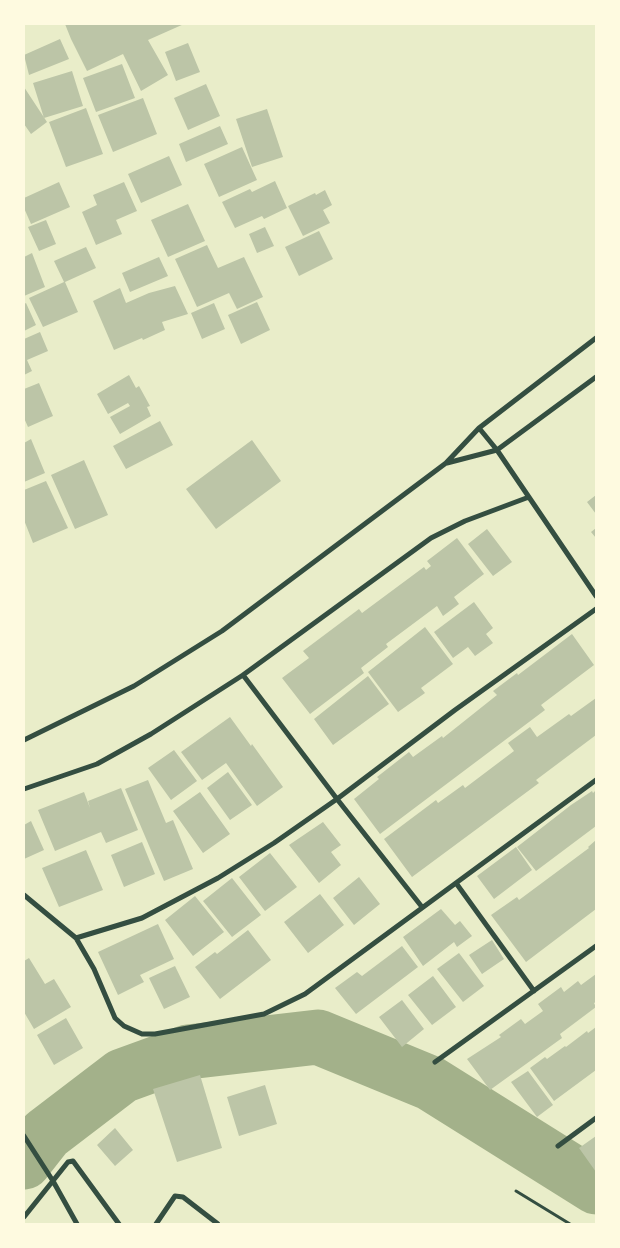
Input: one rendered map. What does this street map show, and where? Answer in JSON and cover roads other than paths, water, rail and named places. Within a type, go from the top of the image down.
[{"type":"street","points":[[24,740],[134,686],[222,631],[446,463],[479,428],[596,338]]},
{"type":"street","points":[[446,463],[497,450],[596,377]]},
{"type":"street","points":[[479,428],[497,450],[596,596]]},
{"type":"street","points":[[24,790],[97,764],[151,734],[243,675],[431,538],[465,521],[529,498]]},
{"type":"street","points":[[76,938],[142,918],[218,878],[274,843],[596,609]]},
{"type":"street","points":[[243,675],[422,907]]},
{"type":"street","points":[[24,895],[76,938],[94,969],[115,1018],[124,1026],[142,1034],[155,1034],[264,1014],[305,994],[596,780]]},
{"type":"street","points":[[456,883],[534,991]]},
{"type":"street","points":[[435,1062],[596,946]]},
{"type":"street","points":[[558,1146],[596,1118]]},
{"type":"street","points":[[24,1136],[53,1181],[77,1224]]},
{"type":"street","points":[[24,1217],[68,1162],[73,1160],[119,1224]]},
{"type":"street","points":[[156,1224],[175,1196],[184,1197],[218,1224]]},
{"type":"waterway","points":[[24,1162],[46,1134],[122,1076],[188,1052],[318,1037],[430,1083],[596,1187]]}]
